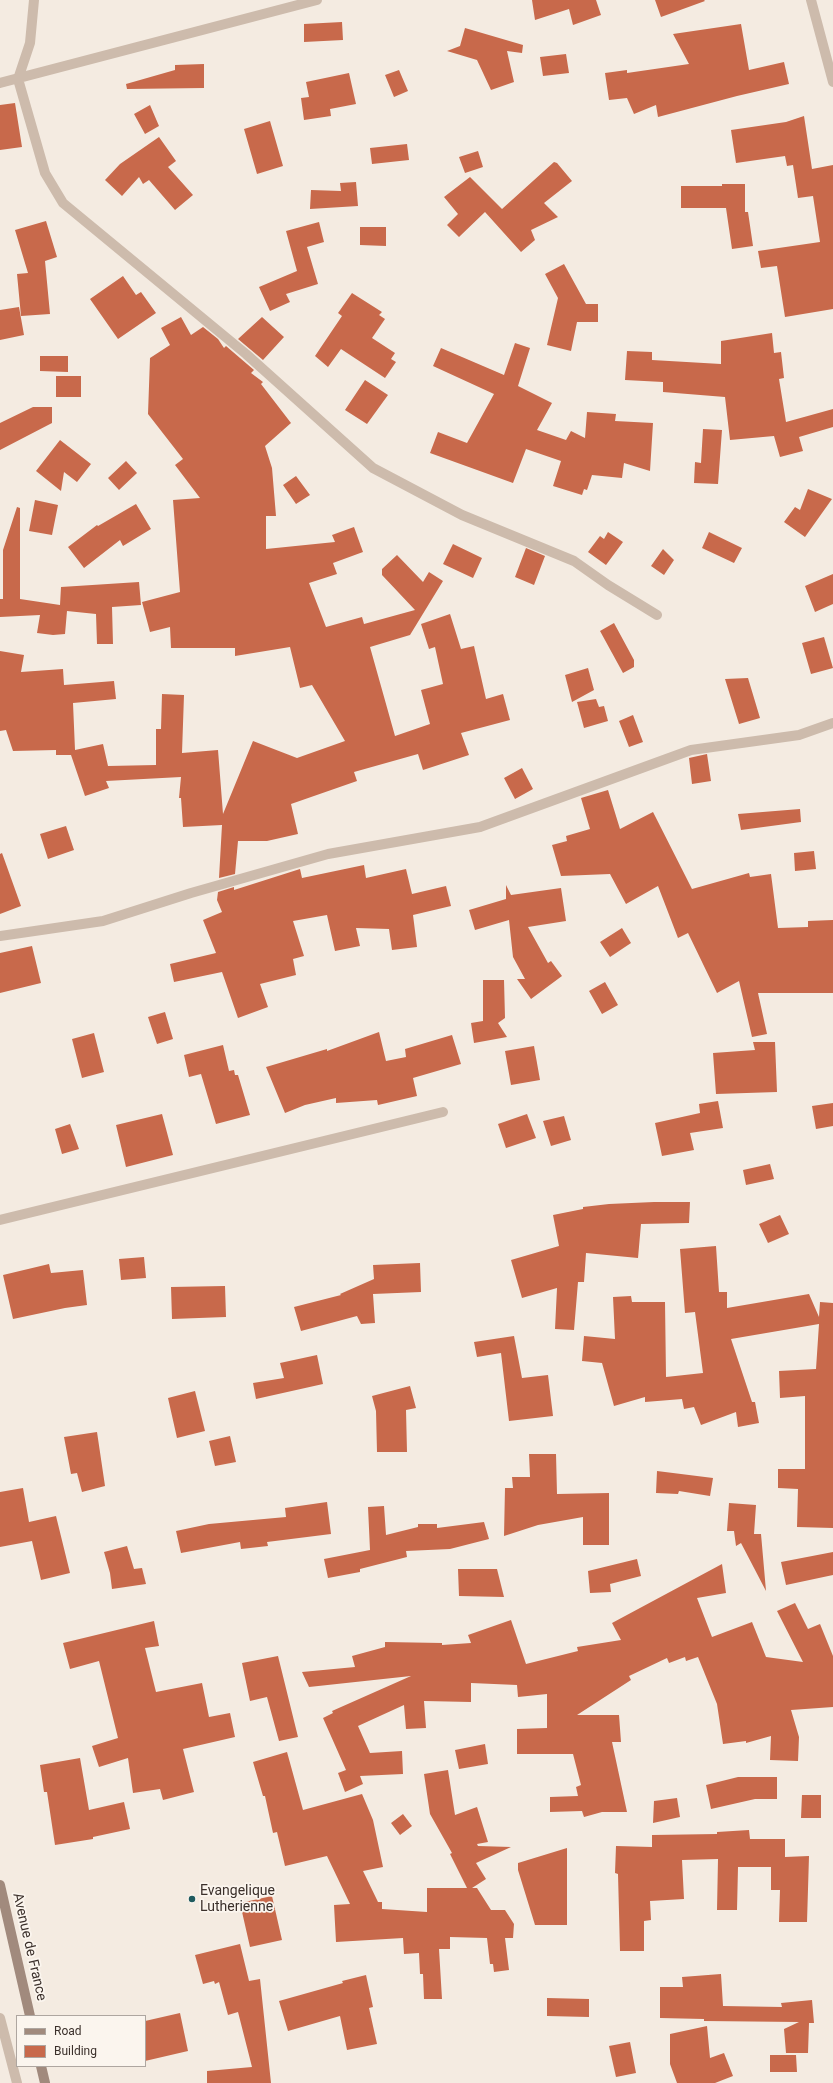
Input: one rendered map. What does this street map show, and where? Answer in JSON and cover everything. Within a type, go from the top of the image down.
[{"type":"street","points":[[34,0],[30,43],[18,79],[45,173],[64,203],[246,354],[374,468],[462,515],[574,561],[608,585],[657,615]]},
{"type":"street","points":[[0,83],[317,0]]},
{"type":"street","points":[[811,0],[833,82]]},
{"type":"street","points":[[0,936],[103,921],[191,893],[328,854],[480,827],[691,750],[799,735],[833,723]]},
{"type":"street","points":[[0,1220],[443,1112]]},
{"type":"street","name":"Avenue de France","points":[[0,1885],[30,2015]]},
{"type":"street","points":[[0,2018],[17,2083]]},
{"type":"street","points":[[42,2067],[45,2083]]},
{"type":"building","points":[[532,0],[596,0],[601,15],[573,25],[569,9],[535,20]]},
{"type":"building","points":[[655,0],[704,0],[705,1],[661,17]]},
{"type":"building","points":[[342,22],[343,40],[304,42],[304,24]]},
{"type":"building","points":[[741,24],[749,70],[784,62],[789,84],[658,117],[656,105],[634,114],[627,98],[609,100],[605,73],[627,70],[627,73],[689,64],[673,34]]},
{"type":"building","points":[[465,28],[523,45],[522,53],[507,51],[514,82],[491,90],[477,60],[447,51],[460,46]]},
{"type":"building","points":[[566,54],[569,73],[543,76],[540,57]]},
{"type":"building","points":[[204,64],[204,88],[127,89],[126,84],[175,70],[175,65]]},
{"type":"building","points":[[399,70],[408,91],[394,97],[385,75]]},
{"type":"building","points":[[349,73],[356,104],[330,109],[331,116],[304,120],[301,98],[309,97],[306,82]]},
{"type":"building","points":[[15,103],[22,147],[0,150],[0,105]]},
{"type":"building","points":[[150,105],[159,126],[145,134],[134,114]]},
{"type":"building","points":[[804,116],[812,169],[833,165],[833,309],[785,317],[777,266],[761,268],[758,251],[820,242],[813,196],[798,198],[793,165],[787,166],[785,156],[736,163],[731,130],[786,122]]},
{"type":"building","points":[[270,121],[283,166],[257,174],[244,129]]},
{"type":"building","points":[[159,137],[176,161],[168,167],[193,195],[175,210],[149,180],[143,184],[139,177],[122,196],[105,180],[120,164]]},
{"type":"building","points":[[407,144],[409,160],[372,164],[370,148]]},
{"type":"building","points":[[478,151],[483,167],[465,173],[459,157]]},
{"type":"building","points":[[554,162],[557,163],[572,181],[544,203],[558,217],[531,230],[535,240],[521,252],[485,212],[459,237],[447,225],[458,214],[444,197],[470,177],[502,209]]},
{"type":"building","points":[[356,182],[358,206],[310,209],[311,190],[341,191],[340,183]]},
{"type":"building","points":[[722,184],[745,184],[745,212],[748,212],[753,246],[732,249],[726,208],[681,208],[681,186],[722,186]]},
{"type":"building","points":[[46,221],[57,257],[45,261],[50,314],[21,316],[17,274],[28,273],[15,230]]},
{"type":"building","points":[[319,222],[324,242],[307,247],[318,284],[286,294],[290,302],[270,311],[259,287],[297,271],[286,231]]},
{"type":"building","points":[[360,227],[386,227],[386,246],[360,245]]},
{"type":"building","points":[[564,264],[586,304],[598,304],[598,322],[577,322],[571,351],[547,345],[558,298],[545,274]]},
{"type":"building","points":[[123,276],[136,295],[141,292],[156,313],[118,339],[90,299]]},
{"type":"building","points":[[352,293],[382,312],[379,315],[385,319],[372,338],[395,353],[391,359],[396,362],[385,378],[341,349],[328,367],[315,356],[342,316],[338,313]]},
{"type":"building","points":[[19,307],[24,335],[0,340],[0,310]]},
{"type":"building","points":[[181,317],[191,335],[203,327],[218,339],[224,348],[226,346],[254,370],[251,373],[263,382],[261,384],[291,423],[265,446],[272,468],[276,516],[266,516],[266,549],[335,542],[332,535],[354,527],[363,552],[333,563],[337,574],[309,583],[326,627],[362,617],[364,624],[415,610],[382,575],[382,569],[397,555],[423,582],[429,572],[443,581],[410,635],[370,647],[395,736],[430,724],[421,690],[443,684],[435,647],[429,649],[421,624],[450,614],[461,649],[474,646],[486,699],[503,694],[510,720],[461,733],[469,755],[423,770],[418,754],[354,772],[357,781],[291,804],[298,834],[267,841],[238,841],[235,874],[219,878],[222,825],[183,827],[181,798],[179,798],[181,777],[106,781],[109,788],[85,796],[71,755],[56,755],[56,750],[13,751],[6,730],[0,731],[0,651],[24,655],[21,672],[63,669],[64,685],[114,681],[116,699],[73,703],[75,750],[103,744],[108,766],[156,765],[156,729],[161,729],[162,694],[184,695],[182,753],[218,750],[223,814],[253,741],[297,758],[345,741],[312,685],[300,688],[290,647],[235,656],[235,648],[171,648],[170,627],[150,632],[142,602],[180,592],[173,500],[200,498],[175,465],[183,459],[148,414],[150,358],[170,345],[161,328]]},
{"type":"building","points":[[262,317],[284,337],[263,360],[238,339]]},
{"type":"building","points":[[772,333],[774,353],[781,352],[784,378],[779,379],[786,422],[833,409],[833,427],[799,437],[803,451],[780,457],[774,436],[730,440],[725,397],[663,392],[663,382],[625,380],[627,351],[652,352],[652,360],[721,364],[721,341]]},
{"type":"building","points":[[515,343],[530,348],[518,386],[552,403],[537,430],[566,440],[571,431],[585,438],[587,412],[616,414],[615,421],[653,423],[650,471],[624,463],[622,478],[592,475],[587,490],[584,489],[582,495],[553,486],[561,461],[526,449],[513,483],[430,453],[438,432],[467,443],[494,394],[433,366],[441,348],[504,375]]},
{"type":"building","points":[[40,356],[68,356],[68,372],[40,371]]},
{"type":"building","points":[[56,376],[81,376],[81,397],[56,397]]},
{"type":"building","points":[[365,380],[388,395],[367,424],[345,410]]},
{"type":"building","points":[[33,407],[52,407],[52,423],[0,450],[0,423]]},
{"type":"building","points":[[703,429],[722,430],[718,484],[694,483],[695,462],[701,463]]},
{"type":"building","points":[[60,440],[91,464],[77,482],[64,472],[61,491],[36,471]]},
{"type":"building","points":[[126,461],[137,473],[119,490],[108,478]]},
{"type":"building","points":[[296,476],[310,495],[296,504],[283,485]]},
{"type":"building","points":[[808,489],[832,499],[805,537],[784,522],[795,507],[800,510]]},
{"type":"building","points":[[35,500],[58,505],[52,535],[29,531]]},
{"type":"building","points":[[136,504],[151,529],[123,546],[120,540],[84,568],[68,547],[97,525],[98,526]]},
{"type":"building","points":[[17,507],[20,508],[20,599],[60,605],[61,587],[139,582],[141,605],[112,607],[113,644],[97,644],[96,614],[67,611],[65,634],[53,635],[37,633],[40,615],[0,617],[0,599],[3,599],[3,550]]},
{"type":"building","points":[[608,532],[623,542],[606,565],[588,552],[600,536],[604,539]]},
{"type":"building","points":[[709,532],[742,548],[734,563],[702,548]]},
{"type":"building","points":[[453,544],[482,558],[473,578],[443,564]]},
{"type":"building","points":[[526,548],[545,556],[534,585],[515,577]]},
{"type":"building","points":[[663,549],[674,560],[664,575],[651,566]]},
{"type":"building","points":[[833,574],[833,604],[815,612],[805,586]]},
{"type":"building","points":[[614,623],[634,660],[634,667],[623,673],[600,631]]},
{"type":"building","points":[[824,637],[833,668],[811,674],[802,643]]},
{"type":"building","points":[[588,668],[594,690],[572,702],[565,675]]},
{"type":"building","points":[[748,678],[760,718],[739,724],[725,679]]},
{"type":"building","points":[[596,699],[599,707],[604,706],[608,721],[584,728],[577,702]]},
{"type":"building","points":[[633,715],[643,742],[629,747],[619,721]]},
{"type":"building","points":[[707,754],[711,781],[692,784],[689,758]]},
{"type":"building","points":[[522,768],[533,789],[515,799],[504,778]]},
{"type":"building","points":[[608,790],[620,829],[653,812],[692,889],[749,873],[750,877],[771,874],[778,928],[808,927],[808,921],[833,920],[833,993],[758,993],[767,1034],[752,1037],[739,981],[717,993],[688,933],[678,938],[658,886],[626,904],[610,874],[561,876],[552,845],[567,841],[566,836],[590,829],[581,798]]},
{"type":"building","points":[[800,809],[801,822],[741,830],[738,814]]},
{"type":"building","points":[[66,826],[74,850],[48,859],[40,834]]},
{"type":"building","points":[[814,851],[816,869],[795,871],[794,853]]},
{"type":"building","points":[[2,853],[21,906],[0,914],[0,854]]},
{"type":"building","points":[[364,865],[366,878],[406,869],[412,894],[446,886],[451,906],[413,915],[417,947],[392,950],[389,929],[356,928],[360,946],[335,951],[327,915],[293,921],[304,956],[293,959],[296,975],[260,984],[268,1007],[238,1018],[222,972],[174,982],[170,964],[216,953],[203,920],[222,912],[217,900],[218,892],[234,887],[234,890],[300,869],[302,878]]},
{"type":"building","points":[[506,885],[511,895],[561,888],[566,921],[528,927],[548,963],[551,961],[562,976],[531,999],[517,979],[525,979],[513,957],[509,920],[475,930],[469,910],[506,899]]},
{"type":"building","points":[[622,928],[631,943],[610,957],[600,942]]},
{"type":"building","points":[[32,946],[41,983],[0,993],[0,953]]},
{"type":"building","points":[[483,980],[504,980],[505,1018],[498,1023],[507,1037],[474,1043],[471,1023],[483,1021]]},
{"type":"building","points":[[605,982],[618,1005],[602,1014],[589,991]]},
{"type":"building","points":[[165,1012],[173,1039],[157,1044],[148,1017]]},
{"type":"building","points":[[379,1032],[386,1061],[406,1057],[405,1049],[452,1035],[461,1064],[413,1078],[417,1096],[378,1105],[377,1100],[336,1103],[336,1098],[305,1105],[285,1113],[266,1067],[327,1049],[327,1051]]},
{"type":"building","points":[[94,1033],[104,1072],[82,1078],[72,1039]]},
{"type":"building","points":[[753,1042],[775,1042],[777,1092],[716,1094],[713,1053],[755,1050]]},
{"type":"building","points":[[223,1045],[229,1071],[234,1070],[235,1075],[238,1075],[250,1115],[216,1124],[201,1074],[189,1077],[184,1055]]},
{"type":"building","points":[[534,1046],[540,1080],[511,1085],[505,1051]]},
{"type":"building","points":[[718,1101],[723,1128],[690,1133],[694,1150],[662,1156],[655,1123],[700,1113],[699,1104]]},
{"type":"building","points":[[833,1103],[833,1126],[816,1129],[812,1106]]},
{"type":"building","points":[[162,1114],[173,1155],[126,1167],[116,1125]]},
{"type":"building","points":[[527,1114],[536,1138],[506,1148],[498,1124]]},
{"type":"building","points":[[564,1116],[571,1140],[551,1146],[543,1121]]},
{"type":"building","points":[[70,1124],[79,1149],[62,1154],[55,1129]]},
{"type":"building","points":[[770,1164],[774,1179],[746,1185],[743,1170]]},
{"type":"building","points":[[654,1202],[690,1202],[689,1223],[641,1224],[638,1258],[586,1253],[584,1282],[578,1282],[574,1330],[555,1329],[557,1288],[522,1298],[511,1260],[559,1246],[553,1215],[583,1209],[583,1207]]},
{"type":"building","points":[[780,1215],[789,1234],[768,1243],[759,1224]]},
{"type":"building","points":[[716,1246],[719,1292],[727,1292],[727,1308],[809,1294],[819,1317],[820,1302],[833,1303],[833,1528],[797,1527],[798,1489],[778,1488],[778,1469],[805,1469],[805,1396],[780,1398],[779,1371],[816,1369],[819,1324],[731,1339],[752,1402],[755,1402],[759,1423],[738,1427],[736,1412],[701,1425],[694,1407],[684,1409],[682,1399],[645,1402],[645,1397],[614,1406],[602,1363],[582,1361],[584,1336],[615,1339],[613,1297],[631,1296],[632,1302],[665,1302],[666,1377],[703,1373],[695,1312],[685,1313],[680,1249]]},
{"type":"building","points":[[144,1257],[146,1278],[121,1280],[119,1259]]},
{"type":"building","points":[[420,1263],[421,1292],[373,1294],[375,1323],[361,1324],[357,1316],[301,1331],[294,1307],[341,1295],[340,1294],[374,1279],[373,1265]]},
{"type":"building","points":[[49,1264],[51,1273],[83,1270],[87,1305],[13,1319],[3,1275]]},
{"type":"building","points":[[225,1286],[226,1317],[172,1319],[171,1287]]},
{"type":"building","points":[[514,1336],[522,1378],[548,1375],[553,1416],[509,1421],[501,1353],[477,1357],[474,1342]]},
{"type":"building","points":[[317,1355],[323,1384],[256,1399],[253,1383],[284,1378],[280,1363]]},
{"type":"building","points":[[410,1386],[416,1408],[406,1410],[407,1452],[377,1452],[376,1411],[372,1396]]},
{"type":"building","points":[[195,1391],[205,1431],[177,1438],[168,1398]]},
{"type":"building","points":[[97,1432],[105,1486],[82,1492],[77,1473],[71,1474],[64,1437]]},
{"type":"building","points":[[230,1436],[236,1462],[215,1466],[209,1441]]},
{"type":"building","points":[[529,1454],[556,1454],[557,1494],[609,1493],[609,1545],[583,1545],[583,1517],[538,1525],[504,1536],[505,1488],[513,1488],[512,1477],[530,1477]]},
{"type":"building","points":[[657,1471],[713,1478],[710,1496],[679,1491],[678,1494],[656,1493]]},
{"type":"building","points":[[23,1488],[29,1522],[56,1516],[70,1573],[41,1580],[32,1541],[0,1547],[0,1492]]},
{"type":"building","points":[[327,1502],[331,1534],[267,1542],[268,1546],[241,1549],[240,1542],[181,1553],[176,1531],[209,1524],[286,1517],[285,1508]]},
{"type":"building","points":[[729,1503],[756,1505],[754,1534],[761,1534],[766,1591],[741,1543],[736,1546],[734,1531],[727,1531]]},
{"type":"building","points":[[384,1506],[386,1535],[418,1527],[418,1524],[437,1524],[437,1528],[484,1522],[489,1539],[450,1549],[406,1551],[407,1557],[360,1569],[360,1572],[328,1578],[324,1559],[370,1550],[368,1507]]},
{"type":"building","points":[[127,1546],[134,1569],[142,1568],[146,1584],[112,1589],[110,1573],[104,1552]]},
{"type":"building","points":[[833,1552],[833,1575],[786,1585],[781,1562]]},
{"type":"building","points":[[637,1559],[641,1576],[610,1584],[611,1592],[590,1593],[588,1571]]},
{"type":"building","points":[[722,1564],[726,1593],[697,1598],[712,1637],[752,1622],[766,1657],[803,1662],[777,1611],[795,1603],[808,1629],[820,1624],[833,1656],[833,1707],[791,1710],[799,1737],[798,1761],[770,1760],[771,1736],[746,1743],[746,1741],[723,1744],[717,1704],[698,1657],[686,1661],[685,1657],[669,1663],[667,1658],[629,1676],[631,1680],[577,1715],[619,1715],[621,1742],[612,1742],[627,1812],[602,1812],[584,1817],[582,1811],[550,1812],[550,1797],[578,1796],[576,1787],[581,1785],[573,1754],[517,1754],[517,1729],[547,1728],[547,1694],[518,1697],[517,1685],[471,1683],[471,1702],[424,1701],[426,1728],[406,1729],[404,1705],[358,1726],[370,1753],[402,1751],[403,1774],[360,1776],[363,1784],[345,1792],[338,1773],[346,1770],[323,1718],[333,1713],[332,1711],[411,1676],[309,1687],[302,1672],[355,1667],[352,1656],[385,1647],[385,1642],[442,1643],[442,1645],[471,1643],[468,1635],[511,1620],[526,1664],[578,1651],[577,1647],[621,1640],[612,1623]]},
{"type":"building","points":[[458,1569],[497,1569],[504,1597],[459,1596]]},
{"type":"building","points":[[154,1621],[159,1646],[145,1648],[156,1692],[202,1683],[209,1717],[230,1713],[235,1737],[183,1749],[194,1792],[163,1800],[160,1789],[133,1793],[128,1758],[99,1767],[92,1746],[118,1738],[99,1661],[70,1669],[63,1643]]},
{"type":"building","points":[[278,1656],[298,1737],[279,1741],[267,1697],[250,1701],[242,1663]]},
{"type":"building","points":[[485,1744],[488,1764],[459,1769],[455,1750]]},
{"type":"building","points":[[287,1752],[303,1810],[362,1794],[373,1820],[383,1867],[363,1871],[378,1902],[382,1902],[382,1909],[427,1912],[427,1888],[467,1888],[450,1854],[452,1853],[430,1814],[424,1774],[448,1770],[455,1815],[477,1807],[488,1842],[477,1844],[478,1846],[511,1847],[476,1863],[486,1879],[472,1888],[477,1888],[491,1910],[505,1910],[514,1924],[513,1938],[505,1938],[509,1970],[494,1972],[493,1964],[490,1964],[487,1938],[450,1937],[450,1949],[439,1949],[442,1999],[424,1999],[423,1974],[420,1974],[419,1953],[404,1954],[403,1938],[336,1942],[334,1905],[350,1904],[327,1856],[285,1866],[277,1832],[273,1833],[265,1796],[263,1796],[253,1762]]},
{"type":"building","points":[[80,1758],[89,1810],[124,1802],[130,1829],[93,1837],[93,1839],[55,1845],[47,1792],[44,1792],[40,1765]]},
{"type":"building","points":[[738,1777],[777,1777],[777,1799],[755,1799],[711,1809],[706,1785]]},
{"type":"building","points":[[802,1795],[821,1795],[821,1818],[801,1818]]},
{"type":"building","points":[[677,1798],[680,1817],[653,1823],[654,1801]]},
{"type":"building","points":[[403,1814],[412,1826],[400,1835],[391,1823]]},
{"type":"building","points":[[749,1830],[750,1839],[785,1839],[785,1857],[809,1856],[807,1922],[779,1922],[780,1890],[771,1890],[771,1867],[738,1867],[737,1910],[717,1910],[718,1859],[682,1860],[684,1899],[650,1901],[651,1920],[644,1921],[644,1951],[620,1951],[618,1874],[615,1873],[616,1846],[652,1847],[652,1835],[717,1834],[717,1832]]},
{"type":"building","points":[[567,1848],[567,1925],[535,1925],[518,1870],[518,1863]]},
{"type":"building","points":[[272,1896],[282,1940],[250,1947],[240,1903]]},
{"type":"building","points":[[240,1944],[249,1981],[260,1979],[271,2083],[207,2083],[207,2071],[252,2067],[238,2012],[228,2015],[219,1982],[215,1984],[214,1981],[203,1984],[195,1955]]},
{"type":"building","points":[[721,1974],[723,2006],[782,2007],[781,2003],[812,2000],[814,2023],[809,2023],[808,2053],[786,2053],[784,2029],[799,2022],[704,2021],[704,2019],[660,2018],[660,1987],[683,1987],[682,1977]]},
{"type":"building","points":[[366,1975],[373,2007],[369,2008],[377,2044],[347,2050],[340,2016],[288,2031],[279,2001]]},
{"type":"building","points":[[547,1998],[589,1999],[589,2017],[547,2016]]},
{"type":"building","points":[[180,2013],[188,2051],[146,2061],[146,2021]]},
{"type":"building","points":[[707,2026],[710,2058],[724,2053],[733,2076],[715,2083],[677,2083],[670,2064],[670,2034]]},
{"type":"building","points":[[630,2042],[636,2073],[616,2077],[609,2046]]},
{"type":"building","points":[[770,2055],[796,2055],[797,2072],[770,2072]]},
{"type":"place","name":"Evangelique Lutherienne","points":[[192,1899]]}]
